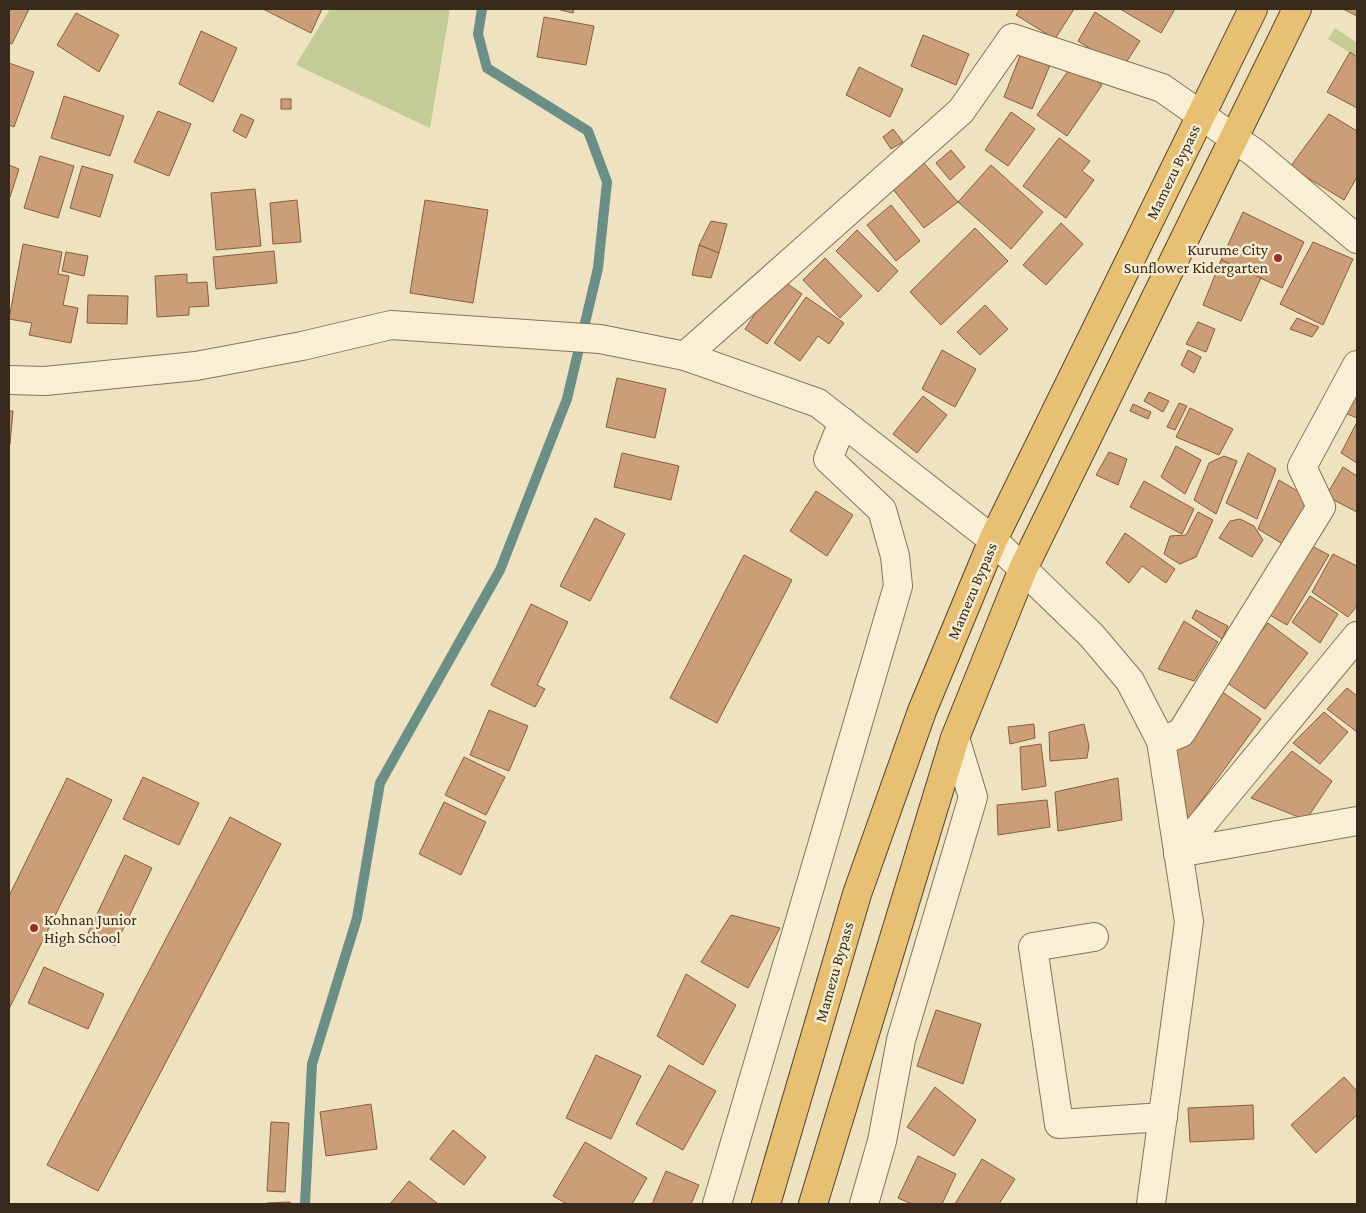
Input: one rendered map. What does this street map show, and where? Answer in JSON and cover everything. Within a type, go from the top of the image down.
[{"type":"highway","name":"Mamezu Bypass","points":[[766,1204],[857,894],[922,711],[993,540],[1200,115],[1254,9]]},
{"type":"highway","points":[[813,1204],[955,738],[1023,569],[1297,9]]},
{"type":"street","points":[[685,356],[962,112],[1012,38],[1162,88],[1254,153],[1357,239]]},
{"type":"street","points":[[9,380],[45,381],[196,366],[302,346],[391,325],[600,339],[685,356],[818,404],[843,422],[993,540],[1092,636],[1130,680],[1161,741],[1189,922],[1152,1204]]},
{"type":"street","points":[[1161,741],[1181,733],[1321,507],[1302,467],[1357,365]]},
{"type":"street","points":[[717,1204],[898,586],[895,556],[882,510],[828,459],[843,422]]},
{"type":"street","points":[[1178,853],[1357,636]]},
{"type":"street","points":[[871,1201],[901,1040],[973,797],[955,738]]},
{"type":"street","points":[[1178,853],[1357,821]]},
{"type":"street","points":[[1094,937],[1033,947],[1059,1124],[1163,1117]]},
{"type":"green space","points":[[330,9],[450,9],[430,128],[296,65]]},
{"type":"green space","points":[[1335,28],[1357,43],[1357,57],[1328,39]]},
{"type":"building","points":[[9,9],[29,9],[12,44],[9,43]]},
{"type":"building","points":[[263,9],[322,9],[311,33]]},
{"type":"building","points":[[557,9],[574,9],[573,13]]},
{"type":"building","points":[[1020,9],[1074,9],[1055,39],[1016,15]]},
{"type":"building","points":[[1120,9],[1175,9],[1161,33]]},
{"type":"building","points":[[1343,9],[1357,9],[1357,16]]},
{"type":"building","points":[[1095,12],[1140,41],[1122,69],[1078,41]]},
{"type":"building","points":[[76,13],[119,35],[99,72],[57,45]]},
{"type":"building","points":[[544,17],[594,26],[586,65],[537,57]]},
{"type":"building","points":[[201,31],[237,48],[213,102],[179,84]]},
{"type":"building","points":[[923,35],[969,54],[956,85],[911,66]]},
{"type":"building","points":[[1350,52],[1357,57],[1357,108],[1327,92]]},
{"type":"building","points":[[1021,53],[1050,65],[1032,109],[1004,97]]},
{"type":"building","points":[[9,63],[34,72],[14,127],[9,125]]},
{"type":"building","points":[[1073,64],[1102,85],[1067,136],[1037,115]]},
{"type":"building","points":[[859,67],[903,89],[890,117],[846,95]]},
{"type":"building","points":[[64,96],[124,116],[110,156],[51,138]]},
{"type":"building","points":[[281,99],[291,99],[291,109],[281,109]]},
{"type":"building","points":[[158,111],[191,124],[169,176],[134,162]]},
{"type":"building","points":[[1011,112],[1035,129],[1008,166],[985,150]]},
{"type":"building","points":[[241,114],[254,120],[246,138],[233,131]]},
{"type":"building","points":[[1329,114],[1357,131],[1357,177],[1344,200],[1290,167]]},
{"type":"building","points":[[893,129],[903,142],[891,149],[883,137]]},
{"type":"building","points":[[1059,138],[1090,161],[1082,171],[1094,180],[1066,218],[1023,186]]},
{"type":"building","points":[[951,150],[965,167],[950,180],[936,163]]},
{"type":"building","points":[[40,156],[74,166],[58,218],[24,208]]},
{"type":"building","points":[[923,162],[958,202],[924,228],[892,188]]},
{"type":"building","points":[[9,165],[19,169],[10,197],[9,197]]},
{"type":"building","points":[[991,165],[1043,212],[1011,249],[958,202]]},
{"type":"building","points":[[82,166],[113,175],[100,217],[70,208]]},
{"type":"building","points":[[255,189],[261,246],[216,250],[211,193]]},
{"type":"building","points":[[297,200],[301,242],[273,244],[270,203]]},
{"type":"building","points":[[425,200],[488,210],[473,303],[410,293]]},
{"type":"building","points":[[891,205],[920,241],[896,261],[867,225]]},
{"type":"building","points":[[1243,212],[1304,242],[1282,288],[1221,260]]},
{"type":"building","points":[[711,221],[727,224],[719,253],[699,245]]},
{"type":"building","points":[[1061,223],[1083,244],[1046,285],[1023,265]]},
{"type":"building","points":[[975,228],[1008,261],[941,325],[910,292]]},
{"type":"building","points":[[857,230],[898,271],[878,292],[836,251]]},
{"type":"building","points":[[1313,242],[1353,259],[1323,325],[1280,304]]},
{"type":"building","points":[[23,244],[62,252],[58,274],[69,276],[63,305],[78,308],[71,343],[29,335],[32,323],[9,319]]},
{"type":"building","points":[[699,245],[719,253],[711,278],[692,275]]},
{"type":"building","points":[[274,251],[277,283],[216,289],[213,257]]},
{"type":"building","points":[[66,252],[88,256],[84,276],[62,271]]},
{"type":"building","points":[[825,258],[862,296],[840,318],[803,280]]},
{"type":"building","points":[[1221,260],[1261,278],[1241,321],[1203,305]]},
{"type":"building","points":[[187,274],[187,283],[207,282],[209,306],[189,307],[189,315],[157,317],[155,276]]},
{"type":"building","points":[[779,278],[802,294],[767,344],[745,329]]},
{"type":"building","points":[[88,295],[128,296],[127,324],[87,323]]},
{"type":"building","points":[[806,297],[844,323],[829,344],[818,336],[800,361],[774,343]]},
{"type":"building","points":[[985,305],[1008,329],[980,355],[957,332]]},
{"type":"building","points":[[1297,318],[1319,327],[1312,337],[1290,329]]},
{"type":"building","points":[[1198,322],[1215,329],[1206,352],[1186,344]]},
{"type":"building","points":[[942,350],[976,369],[955,407],[922,389]]},
{"type":"building","points":[[1188,350],[1201,357],[1194,373],[1181,365]]},
{"type":"building","points":[[617,378],[666,389],[655,438],[606,427]]},
{"type":"building","points":[[1149,392],[1169,401],[1163,412],[1144,401]]},
{"type":"building","points":[[1355,393],[1357,394],[1357,418],[1345,413]]},
{"type":"building","points":[[923,396],[947,415],[917,453],[893,434]]},
{"type":"building","points":[[1179,403],[1187,406],[1175,430],[1167,427]]},
{"type":"building","points":[[1133,404],[1151,412],[1148,419],[1130,411]]},
{"type":"building","points":[[1190,408],[1233,429],[1219,455],[1176,437]]},
{"type":"building","points":[[9,411],[13,411],[10,444],[9,444]]},
{"type":"building","points":[[1357,422],[1357,463],[1341,453]]},
{"type":"building","points":[[1176,446],[1201,460],[1185,494],[1161,477]]},
{"type":"building","points":[[1109,452],[1127,459],[1118,485],[1096,475]]},
{"type":"building","points":[[622,453],[679,466],[671,500],[614,487]]},
{"type":"building","points":[[1248,453],[1276,469],[1257,519],[1226,503]]},
{"type":"building","points":[[1224,456],[1237,461],[1216,514],[1194,500],[1209,463]]},
{"type":"building","points":[[1343,467],[1357,476],[1357,512],[1326,496]]},
{"type":"building","points":[[1279,480],[1309,498],[1286,546],[1258,529]]},
{"type":"building","points":[[1144,481],[1194,509],[1182,534],[1130,507]]},
{"type":"building","points":[[816,491],[853,515],[827,556],[790,531]]},
{"type":"building","points":[[1198,512],[1213,520],[1196,557],[1180,564],[1164,554],[1170,536],[1186,535]]},
{"type":"building","points":[[595,518],[625,534],[590,601],[560,586]]},
{"type":"building","points":[[1240,519],[1254,526],[1263,540],[1252,557],[1219,538],[1230,521]]},
{"type":"building","points":[[1125,533],[1175,569],[1166,583],[1142,566],[1129,583],[1106,563]]},
{"type":"building","points":[[1306,543],[1329,555],[1287,625],[1263,611]]},
{"type":"building","points":[[1333,554],[1357,566],[1357,606],[1348,617],[1312,592]]},
{"type":"building","points":[[744,555],[792,580],[717,723],[670,698]]},
{"type":"building","points":[[1310,596],[1338,614],[1320,643],[1292,622]]},
{"type":"building","points":[[531,604],[568,622],[537,685],[545,689],[535,707],[491,685]]},
{"type":"building","points":[[1196,610],[1228,626],[1222,639],[1192,618]]},
{"type":"building","points":[[1184,621],[1218,642],[1194,681],[1158,669]]},
{"type":"building","points":[[1268,623],[1308,653],[1265,709],[1223,680]]},
{"type":"building","points":[[1347,688],[1357,696],[1357,732],[1327,709]]},
{"type":"building","points":[[1221,691],[1261,719],[1188,819],[1173,752]]},
{"type":"building","points":[[489,710],[528,726],[509,771],[470,755]]},
{"type":"building","points":[[1324,712],[1348,732],[1320,764],[1293,743]]},
{"type":"building","points":[[1034,724],[1035,738],[1010,744],[1008,727]]},
{"type":"building","points":[[1084,724],[1089,746],[1087,758],[1050,761],[1049,732]]},
{"type":"building","points":[[1041,744],[1046,786],[1022,790],[1020,747]]},
{"type":"building","points":[[1292,751],[1332,781],[1306,820],[1251,798]]},
{"type":"building","points":[[464,757],[505,777],[486,815],[445,795]]},
{"type":"building","points":[[143,777],[199,803],[179,845],[123,819]]},
{"type":"building","points":[[67,778],[112,800],[9,1009],[9,896]]},
{"type":"building","points":[[1118,778],[1122,820],[1058,831],[1055,792]]},
{"type":"building","points":[[1047,800],[1050,827],[998,835],[997,805]]},
{"type":"building","points":[[444,802],[486,822],[461,875],[419,854]]},
{"type":"building","points":[[230,817],[281,844],[98,1191],[47,1165]]},
{"type":"building","points":[[125,855],[152,868],[115,946],[88,933]]},
{"type":"building","points":[[731,915],[780,928],[748,988],[701,962]]},
{"type":"building","points":[[44,967],[104,994],[88,1029],[28,1003]]},
{"type":"building","points":[[686,974],[736,1005],[703,1065],[657,1036]]},
{"type":"building","points":[[936,1010],[981,1024],[963,1084],[917,1066]]},
{"type":"building","points":[[596,1055],[641,1076],[611,1139],[566,1118]]},
{"type":"building","points":[[669,1065],[716,1091],[683,1150],[636,1124]]},
{"type":"building","points":[[1344,1077],[1357,1091],[1357,1115],[1316,1153],[1291,1125]]},
{"type":"building","points":[[935,1087],[976,1120],[954,1156],[907,1127]]},
{"type":"building","points":[[371,1104],[377,1149],[326,1156],[320,1112]]},
{"type":"building","points":[[1253,1105],[1254,1139],[1190,1142],[1188,1108]]},
{"type":"building","points":[[271,1122],[289,1123],[285,1192],[267,1191]]},
{"type":"building","points":[[453,1130],[486,1157],[464,1185],[430,1159]]},
{"type":"building","points":[[585,1142],[647,1178],[632,1204],[567,1204],[553,1196]]},
{"type":"building","points":[[918,1156],[956,1174],[942,1204],[912,1204],[898,1198]]},
{"type":"building","points":[[982,1159],[1015,1179],[999,1204],[955,1204]]},
{"type":"building","points":[[666,1171],[699,1185],[691,1204],[652,1204]]},
{"type":"building","points":[[409,1181],[438,1204],[390,1204]]},
{"type":"building","points":[[290,1202],[291,1204],[267,1204],[267,1203]]},
{"type":"waterway","points":[[305,1204],[312,1064],[357,918],[380,783],[500,570],[567,399],[598,268],[607,182],[588,131],[487,68],[478,34],[482,9]]},
{"type":"place","name":"Kurume City Sunflower Kidergarten","points":[[1278,258]]},
{"type":"place","name":"Kohnan Junior High School","points":[[34,928]]}]
